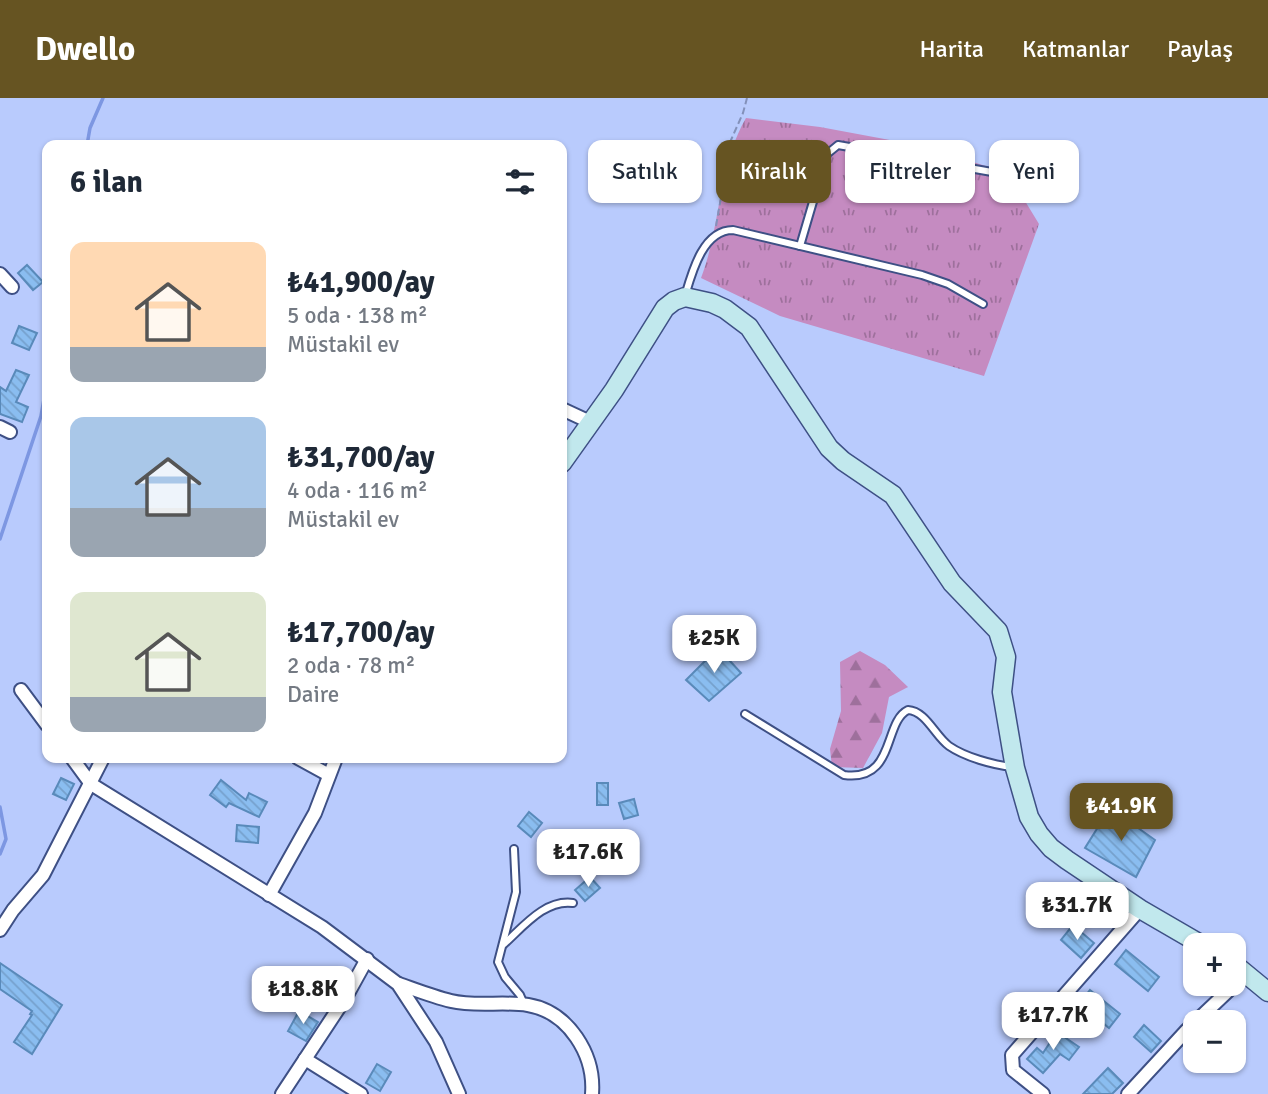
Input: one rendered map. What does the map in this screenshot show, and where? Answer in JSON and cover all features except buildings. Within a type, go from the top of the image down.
[{"type":"street","points":[[0,274],[12,287]]},
{"type":"street","points":[[567,456],[614,390],[665,308],[685,297],[698,299],[725,309],[749,327],[829,447],[843,461],[893,495],[952,583],[998,631],[1006,657],[1002,692],[1014,768],[1029,817],[1051,848],[1140,909],[1183,934]]},
{"type":"street","points":[[567,411],[590,422]]},
{"type":"street","points":[[21,690],[42,718]]},
{"type":"street","points":[[76,763],[91,783],[269,894],[367,959],[398,984],[436,1042],[459,1094]]},
{"type":"street","points":[[0,930],[43,875],[101,763]]},
{"type":"street","points":[[307,763],[329,775]]},
{"type":"street","points":[[269,894],[315,813],[334,763]]},
{"type":"street","points":[[1043,1094],[1013,1070],[1012,1055],[1140,909]]},
{"type":"street","points":[[282,1094],[346,997],[367,959]]},
{"type":"street","points":[[1246,972],[1268,992]]},
{"type":"street","points":[[398,984],[452,1002],[524,1004],[550,1013],[575,1035],[591,1066],[592,1094]]},
{"type":"street","points":[[1128,1094],[1217,996]]},
{"type":"street","points":[[305,1059],[361,1094]]},
{"type":"lane","points":[[800,246],[827,154],[838,145],[989,171]]},
{"type":"lane","points":[[685,297],[697,262],[708,243],[715,234],[733,230],[935,279],[983,304]]},
{"type":"lane","points":[[745,714],[845,775],[859,774],[877,765],[885,755],[899,717],[908,710],[919,713],[941,739],[954,749],[1014,768]]},
{"type":"lane","points":[[514,849],[516,892],[499,955],[500,970],[524,1004]]},
{"type":"lane","points":[[503,945],[551,905],[573,903]]},
{"type":"path","points":[[715,234],[731,139],[747,98]]},
{"type":"green space","points":[[746,118],[820,127],[890,140],[845,140],[845,203],[975,203],[975,163],[989,167],[989,203],[1026,203],[1039,224],[984,376],[780,316],[701,278],[720,203],[831,203],[831,140],[736,140]]},
{"type":"green space","points":[[860,651],[885,665],[908,687],[889,697],[882,733],[863,768],[832,767],[830,749],[841,711],[840,662]]},
{"type":"waterway","points":[[88,140],[103,98]]},
{"type":"waterway","points":[[0,539],[42,410]]},
{"type":"waterway","points":[[0,807],[6,839],[0,854]]}]
